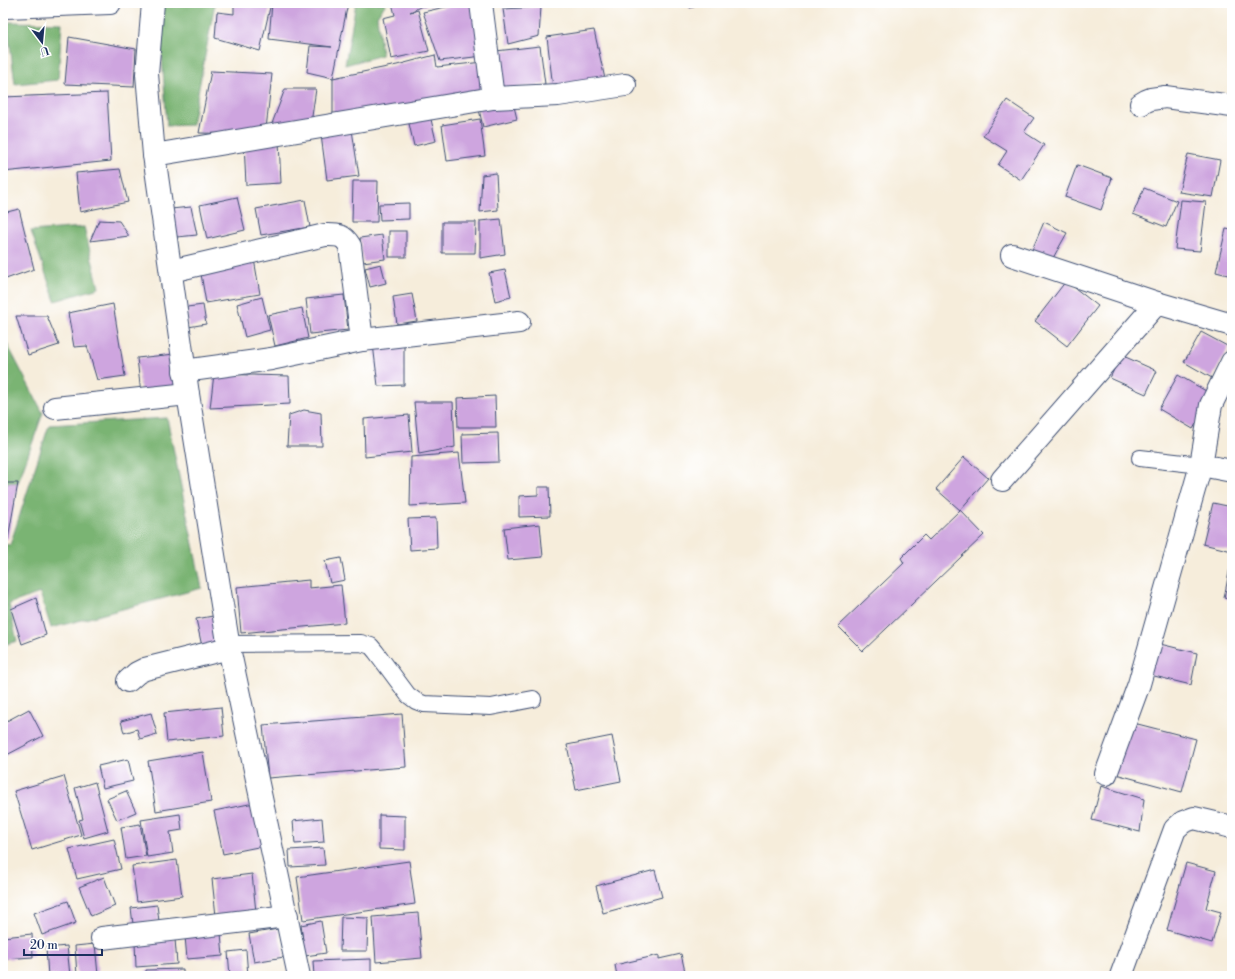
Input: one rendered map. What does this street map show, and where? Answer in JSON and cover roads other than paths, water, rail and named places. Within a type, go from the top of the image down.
[{"type":"street","points":[[6,7],[110,3]]},
{"type":"street","points":[[153,3],[146,74],[154,155],[184,371],[228,646],[300,976]]},
{"type":"street","points":[[481,3],[493,98]]},
{"type":"street","points":[[154,155],[493,98],[558,95],[625,85]]},
{"type":"street","points":[[1142,104],[1151,98],[1166,97],[1232,106]]},
{"type":"street","points":[[171,271],[325,235],[337,235],[345,238],[350,246],[362,340]]},
{"type":"street","points":[[1012,255],[1157,303],[1232,325]]},
{"type":"street","points":[[1002,480],[1157,303]]},
{"type":"street","points":[[184,371],[271,359],[362,340],[519,322]]},
{"type":"street","points":[[1106,774],[1139,684],[1201,465],[1211,404],[1232,362]]},
{"type":"street","points":[[54,408],[188,394]]},
{"type":"street","points":[[1201,465],[1232,471]]},
{"type":"street","points":[[128,681],[144,668],[228,646]]},
{"type":"street","points":[[1121,976],[1175,829],[1183,822],[1194,818],[1232,827]]},
{"type":"street","points":[[102,938],[287,916]]},
{"type":"lane","points":[[1140,458],[1201,465]]},
{"type":"lane","points":[[228,646],[361,642],[371,646],[408,695],[420,703],[491,707],[533,699]]}]
